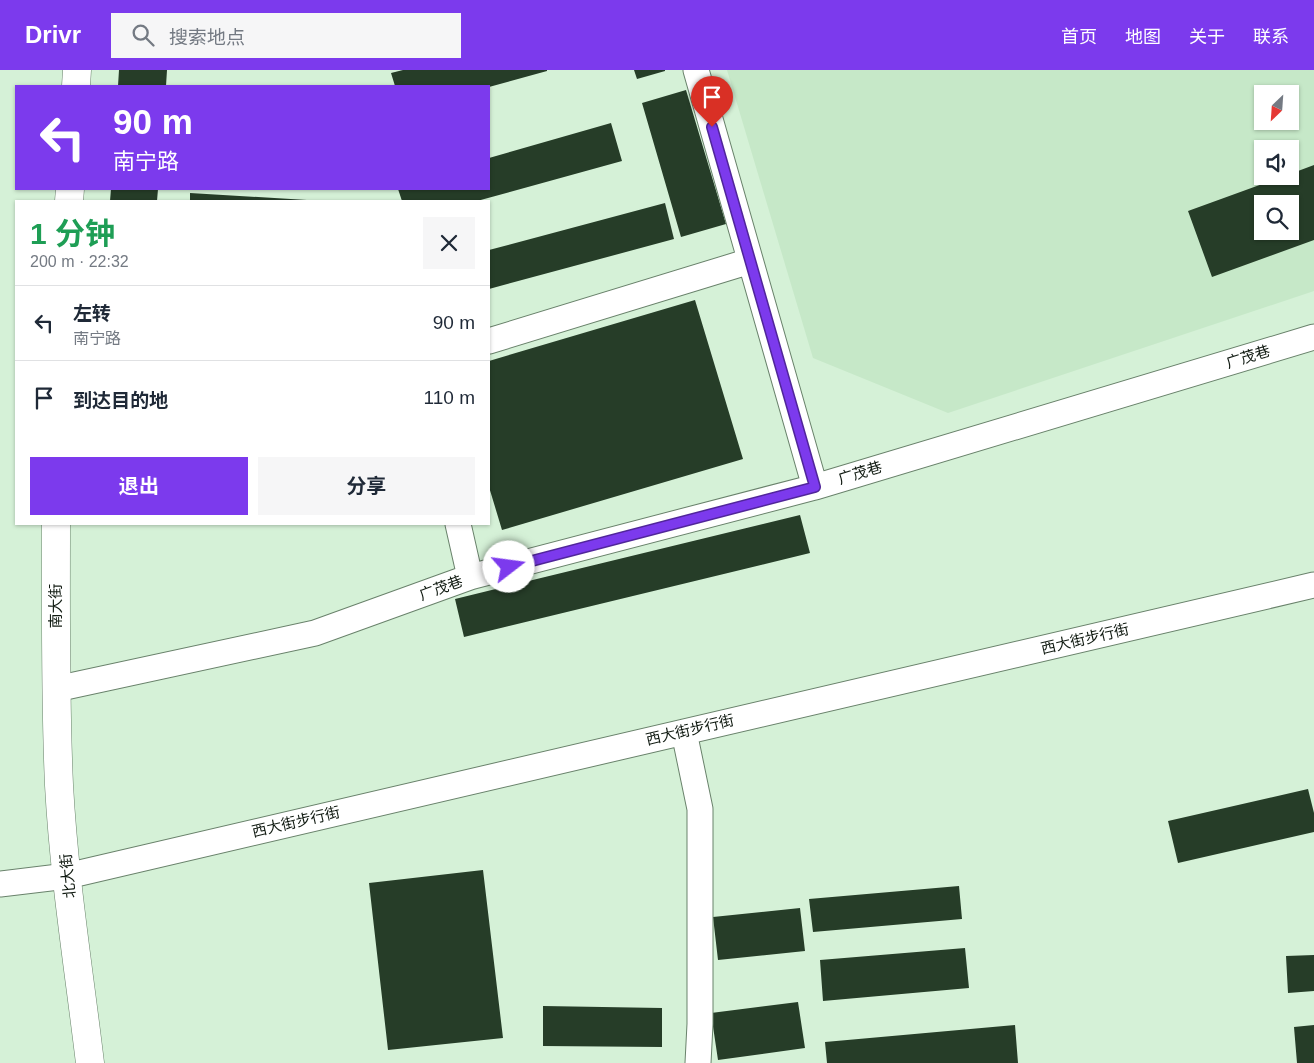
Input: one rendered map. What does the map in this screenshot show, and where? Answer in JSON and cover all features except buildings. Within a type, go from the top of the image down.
[{"type":"street","points":[[76,70],[76,85]]},
{"type":"street","points":[[696,70],[815,487]]},
{"type":"street","points":[[490,341],[750,261]]},
{"type":"street","name":"广茂巷","points":[[56,689],[315,633],[470,577],[815,487],[1314,337]]},
{"type":"street","name":"南大街","points":[[56,525],[56,689]]},
{"type":"street","points":[[458,525],[470,577]]},
{"type":"street","name":"西大街步行街","points":[[0,884],[67,876],[1314,585]]},
{"type":"street","name":"北大街","points":[[56,689],[59,786],[67,876],[90,1063]]},
{"type":"street","points":[[684,732],[700,810],[700,1024],[698,1063]]},
{"type":"shaded area","points":[[727,70],[1314,70],[1314,291],[948,413],[813,358]]},
{"type":"route","points":[[509,567],[815,487],[712,127]]}]
